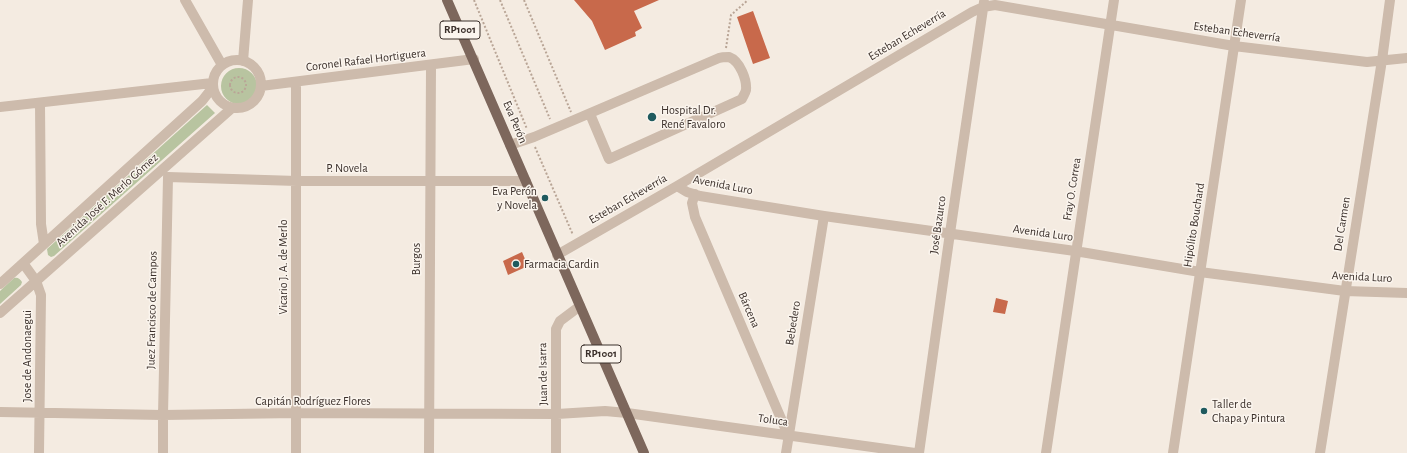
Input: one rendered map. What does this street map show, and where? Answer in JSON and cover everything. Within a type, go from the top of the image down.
[{"type":"main road","name":"Eva Perón","points":[[447,0],[474,59],[557,255]]},
{"type":"main road","name":"RP1001","points":[[557,255],[644,453]]},
{"type":"street","points":[[0,107],[213,85],[215,94],[225,105],[232,108],[238,108],[251,103],[256,99],[261,86],[260,77],[257,71],[248,63],[243,61],[233,60],[222,65],[185,0]]},
{"type":"street","points":[[243,61],[248,0]]},
{"type":"street","name":"Fray O. Correa","points":[[1046,453],[1075,251],[1114,0]]},
{"type":"street","name":"Hipólito Bouchard","points":[[1173,453],[1241,0]]},
{"type":"street","name":"Del Carmen","points":[[1320,453],[1382,60],[1390,0]]},
{"type":"street","name":"Esteban Echeverría","points":[[557,255],[677,186],[984,4],[1234,46],[1367,62],[1407,58]]},
{"type":"street","name":"José Bazurco","points":[[919,453],[984,4]]},
{"type":"street","points":[[510,145],[555,129],[719,58],[730,58],[735,61],[742,72],[746,83],[746,92],[742,99],[609,159],[590,114]]},
{"type":"street","name":"Coronel Rafael Hortiguera","points":[[261,86],[474,59]]},
{"type":"street","name":"Avenida José F. Merlo Gómez","points":[[0,284],[202,101],[213,85],[214,76],[217,70],[222,65]]},
{"type":"street","name":"Burgos","points":[[429,453],[428,414],[431,65]]},
{"type":"street","name":"Vicario J. A. de Merlo","points":[[296,82],[296,453]]},
{"type":"street","points":[[40,103],[41,224],[44,244]]},
{"type":"street","name":"Avenida José F. Merlo Gómez","points":[[0,313],[164,174],[232,108]]},
{"type":"street","name":"P. Novela","points":[[164,174],[297,181],[526,181]]},
{"type":"street","name":"Juez Francisco de Campos","points":[[163,453],[164,174]]},
{"type":"street","name":"Avenida Luro","points":[[677,186],[700,196],[824,216],[1075,251],[1200,272],[1345,291],[1407,292]]},
{"type":"street","name":"Bárcena","points":[[695,194],[692,204],[695,217],[788,435]]},
{"type":"street","name":"Bebedero","points":[[786,453],[824,216]]},
{"type":"street","name":"Jose de Andonaegui","points":[[23,263],[36,281],[40,295],[39,453]]},
{"type":"street","name":"Juan de Isarra","points":[[556,453],[556,329],[560,321],[580,306]]},
{"type":"street","name":"Capitán Rodríguez Flores","points":[[0,412],[163,415],[296,413],[557,414],[605,411],[627,413]]},
{"type":"street","name":"Toluca","points":[[627,413],[915,453]]},
{"type":"path","points":[[475,0],[531,138],[577,244]]},
{"type":"path","points":[[500,0],[555,129]]},
{"type":"path","points":[[524,0],[574,120]]},
{"type":"path","points":[[724,57],[732,15],[748,0]]},
{"type":"path","points":[[235,77],[242,78],[245,81],[246,88],[242,93],[236,94],[230,88],[230,82],[235,77]]},
{"type":"green space","points":[[243,68],[252,73],[256,79],[256,93],[252,99],[243,104],[235,104],[226,99],[222,93],[221,82],[226,73],[232,69]]},
{"type":"green space","points":[[207,105],[215,113],[54,256],[51,257],[48,255],[47,249]]},
{"type":"green space","points":[[14,278],[18,278],[22,282],[21,285],[0,304],[0,291]]},
{"type":"building","points":[[574,0],[659,0],[634,11],[642,28],[635,32],[636,36],[605,50],[592,21]]},
{"type":"building","points":[[753,11],[770,58],[753,64],[737,17]]},
{"type":"building","name":"Farmacia Cardin","points":[[522,252],[528,266],[508,275],[503,261]]},
{"type":"building","points":[[996,298],[1008,301],[1005,314],[993,312]]},
{"type":"place","name":"Hospital Dr. René Favaloro","points":[[652,117]]},
{"type":"place","name":"Eva Perón y Novela","points":[[545,198]]},
{"type":"place","name":"Farmacia Cardin","points":[[516,264]]},
{"type":"place","name":"Taller de Chapa y Pintura","points":[[1204,411]]}]
